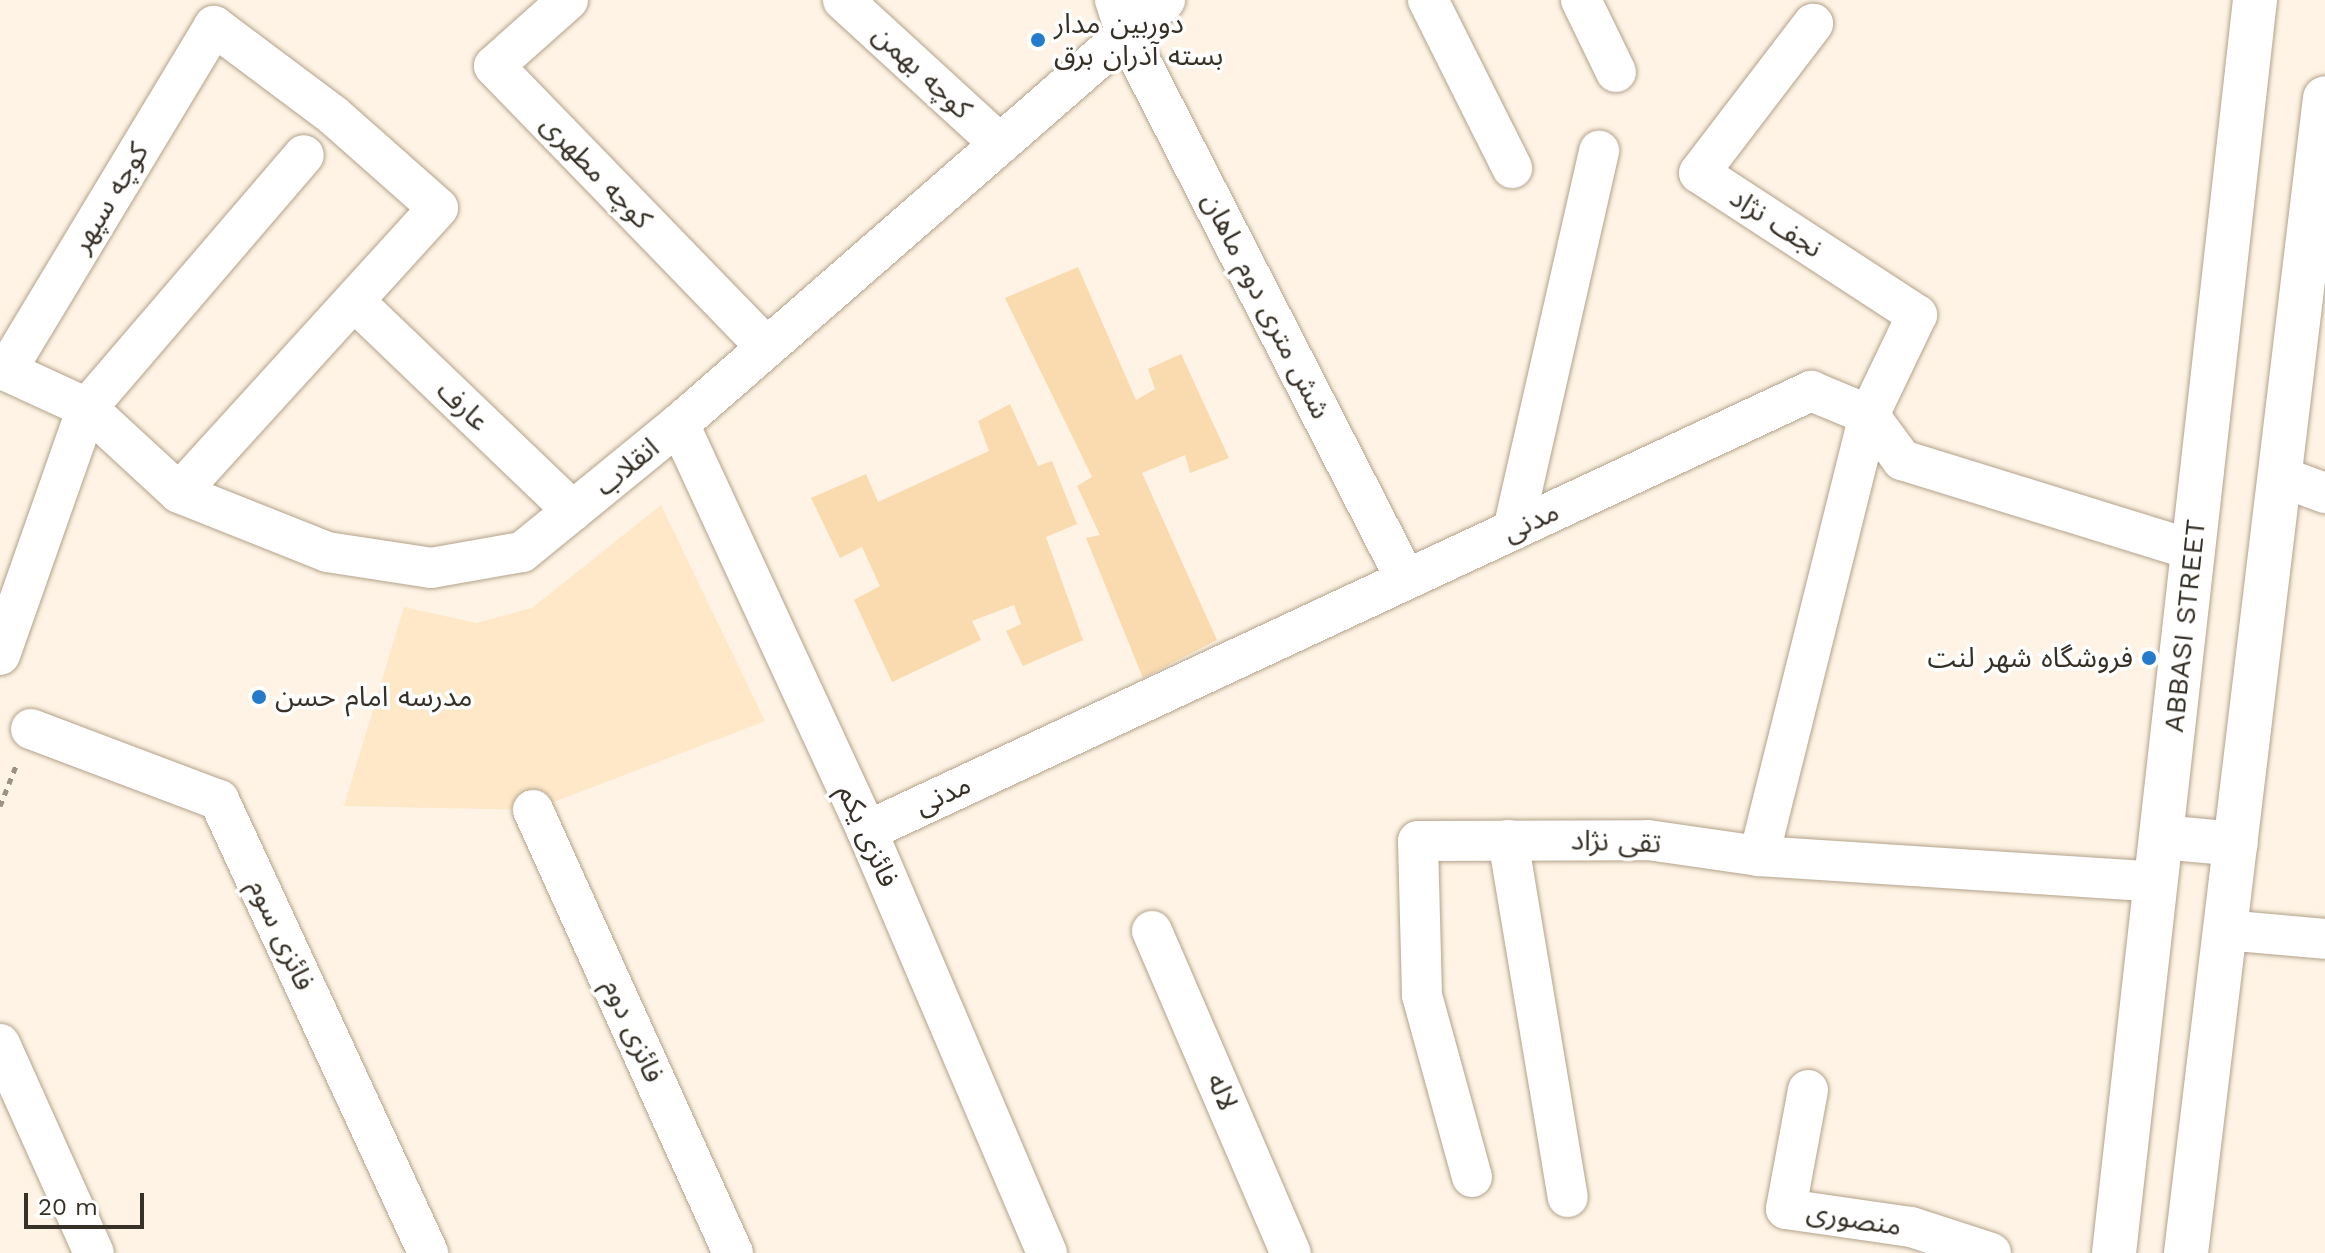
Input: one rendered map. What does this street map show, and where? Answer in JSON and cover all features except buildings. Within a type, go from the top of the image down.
[{"type":"main road","name":"ABBASI STREET","points":[[2114,1253],[2255,0]]},
{"type":"main road","points":[[2186,1253],[2279,476],[2316,258],[2325,98]]},
{"type":"main road","points":[[2161,837],[2236,844]]},
{"type":"street","name":"کوچه مطهری","points":[[568,0],[494,66],[767,348]]},
{"type":"street","name":"کوچه بهمن","points":[[843,0],[1000,144]]},
{"type":"street","name":"انقلاب","points":[[3,369],[87,408],[179,493],[327,552],[431,568],[522,552],[679,424],[1000,144],[1121,16],[1165,0]]},
{"type":"street","points":[[1428,0],[1512,168]]},
{"type":"street","points":[[1581,0],[1616,72]]},
{"type":"street","name":"شش متری دوم ماهان","points":[[1121,16],[1406,580]]},
{"type":"street","name":"نجف نژاد","points":[[1813,24],[1699,173],[1917,315],[1869,415]]},
{"type":"street","name":"کوچه سپهر","points":[[3,369],[214,26],[333,115],[438,208],[354,301]]},
{"type":"street","points":[[1513,530],[1599,151]]},
{"type":"street","points":[[0,655],[87,408],[304,155]]},
{"type":"street","points":[[179,493],[354,301]]},
{"type":"street","name":"عارف","points":[[354,301],[573,511]]},
{"type":"street","name":"مدنی","points":[[867,831],[1811,391],[1869,415]]},
{"type":"street","points":[[1869,415],[1902,460],[2193,550]]},
{"type":"street","points":[[1759,856],[1869,415]]},
{"type":"street","name":"فائزی یکم","points":[[679,424],[867,831],[1047,1253]]},
{"type":"street","points":[[2279,476],[2325,493]]},
{"type":"street","name":"فائزی سوم","points":[[31,729],[219,800],[428,1253]]},
{"type":"street","name":"فائزی دوم","points":[[533,810],[733,1253]]},
{"type":"street","points":[[1508,840],[1568,1197]]},
{"type":"street","name":"تقی نژاد","points":[[1472,1177],[1422,995],[1418,841],[1648,840],[1759,856],[2156,882]]},
{"type":"street","points":[[2225,930],[2325,939]]},
{"type":"street","name":"لاله","points":[[1152,931],[1291,1253]]},
{"type":"street","points":[[0,1044],[94,1253]]},
{"type":"street","name":"منصوری","points":[[1808,1090],[1786,1209],[1911,1227],[1991,1253]]},
{"type":"shaded area","points":[[661,505],[765,721],[533,810],[344,806],[404,607],[476,623],[532,608]]},
{"type":"place","name":"دوربین مدار بسته آذران برق","points":[[1038,40]]},
{"type":"place","name":"فروشگاه شهر لنت","points":[[2149,658]]},
{"type":"place","name":"مدرسه امام حسن","points":[[259,697]]}]
